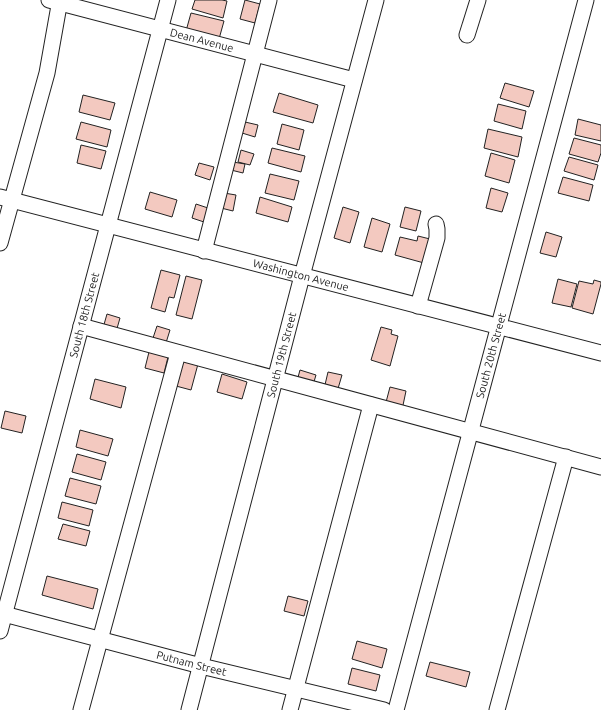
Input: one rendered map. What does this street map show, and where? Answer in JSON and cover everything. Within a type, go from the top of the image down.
[{"type":"street","name":"South 18th Street","points":[[0,631],[2,613],[81,326],[168,0]]},
{"type":"street","points":[[204,250],[269,0]]},
{"type":"street","name":"South 19th Street","points":[[189,710],[302,276],[376,0]]},
{"type":"street","points":[[468,35],[478,0]]},
{"type":"street","name":"South 20th Street","points":[[396,710],[586,0]]},
{"type":"street","name":"Dean Avenue","points":[[56,1],[354,80]]},
{"type":"street","points":[[0,243],[5,198],[47,73],[56,1]]},
{"type":"street","name":"Washington Avenue","points":[[5,198],[601,353]]},
{"type":"street","points":[[418,306],[437,238],[438,229],[436,224]]},
{"type":"street","points":[[81,326],[601,467]]},
{"type":"street","points":[[81,710],[178,353]]},
{"type":"street","points":[[290,710],[371,404]]},
{"type":"street","points":[[497,710],[566,457]]},
{"type":"street","name":"Putnam Street","points":[[2,613],[201,666],[384,710]]},
{"type":"building","points":[[195,0],[227,1],[223,18],[192,9]]},
{"type":"building","points":[[245,0],[260,4],[255,23],[240,19]]},
{"type":"building","points":[[191,13],[224,21],[219,39],[186,31]]},
{"type":"building","points":[[505,83],[534,91],[529,107],[500,98]]},
{"type":"building","points":[[279,93],[318,105],[313,123],[273,112]]},
{"type":"building","points":[[83,95],[115,103],[110,120],[79,112]]},
{"type":"building","points":[[498,104],[526,111],[522,129],[494,121]]},
{"type":"building","points":[[578,119],[601,125],[601,141],[575,135]]},
{"type":"building","points":[[81,122],[111,130],[107,147],[76,139]]},
{"type":"building","points":[[245,122],[258,125],[255,137],[242,133]]},
{"type":"building","points":[[282,124],[304,130],[299,150],[277,144]]},
{"type":"building","points":[[488,129],[522,137],[518,157],[484,148]]},
{"type":"building","points":[[574,138],[601,145],[601,153],[598,162],[569,154]]},
{"type":"building","points":[[81,145],[106,151],[101,169],[77,163]]},
{"type":"building","points":[[272,148],[305,156],[301,172],[268,163]]},
{"type":"building","points":[[241,150],[254,154],[250,165],[238,162]]},
{"type":"building","points":[[491,153],[515,160],[509,183],[485,176]]},
{"type":"building","points":[[569,157],[598,165],[594,180],[564,171]]},
{"type":"building","points":[[233,162],[245,164],[243,173],[231,170]]},
{"type":"building","points":[[199,163],[214,167],[210,180],[195,175]]},
{"type":"building","points":[[270,174],[299,181],[294,200],[265,193]]},
{"type":"building","points":[[563,177],[593,185],[589,201],[558,193]]},
{"type":"building","points":[[491,188],[508,193],[502,212],[486,208]]},
{"type":"building","points":[[150,192],[177,200],[172,217],[145,209]]},
{"type":"building","points":[[224,193],[236,195],[233,211],[221,208]]},
{"type":"building","points":[[260,197],[292,207],[288,222],[256,213]]},
{"type":"building","points":[[196,204],[208,208],[204,222],[192,218]]},
{"type":"building","points":[[343,207],[359,212],[350,243],[334,238]]},
{"type":"building","points":[[405,207],[421,211],[416,231],[400,227]]},
{"type":"building","points":[[372,218],[390,224],[382,252],[364,247]]},
{"type":"building","points":[[546,232],[562,237],[556,257],[540,253]]},
{"type":"building","points":[[418,236],[430,239],[424,263],[395,255],[400,237],[417,241]]},
{"type":"building","points":[[161,270],[180,275],[174,298],[169,297],[165,312],[151,308]]},
{"type":"building","points":[[186,276],[202,280],[192,319],[176,315]]},
{"type":"building","points":[[558,279],[577,284],[571,307],[552,303]]},
{"type":"building","points":[[594,280],[601,282],[601,284],[593,314],[572,308],[579,281],[593,284]]},
{"type":"building","points":[[107,314],[120,318],[116,332],[103,328]]},
{"type":"building","points":[[157,326],[170,330],[165,346],[152,341]]},
{"type":"building","points":[[381,327],[392,330],[391,334],[398,336],[390,366],[371,360]]},
{"type":"building","points":[[149,352],[168,357],[164,373],[145,368]]},
{"type":"building","points":[[183,360],[198,364],[191,390],[176,386]]},
{"type":"building","points":[[300,370],[316,375],[313,385],[297,381]]},
{"type":"building","points":[[328,372],[342,375],[337,392],[324,389]]},
{"type":"building","points":[[222,374],[247,382],[242,399],[217,392]]},
{"type":"building","points":[[95,379],[126,387],[121,408],[90,399]]},
{"type":"building","points":[[390,387],[406,391],[402,410],[385,406]]},
{"type":"building","points":[[5,411],[26,416],[22,433],[1,428]]},
{"type":"building","points":[[80,430],[113,439],[108,456],[76,447]]},
{"type":"building","points":[[77,454],[106,462],[101,480],[72,472]]},
{"type":"building","points":[[70,478],[101,486],[96,504],[65,496]]},
{"type":"building","points":[[62,502],[93,510],[89,526],[58,518]]},
{"type":"building","points":[[63,524],[90,531],[86,546],[58,539]]},
{"type":"building","points":[[47,576],[98,589],[93,609],[42,595]]},
{"type":"building","points":[[288,596],[308,601],[304,616],[284,611]]},
{"type":"building","points":[[357,641],[387,649],[382,668],[352,659]]},
{"type":"building","points":[[430,662],[470,672],[466,687],[426,676]]},
{"type":"building","points":[[352,668],[380,675],[376,691],[348,684]]}]
